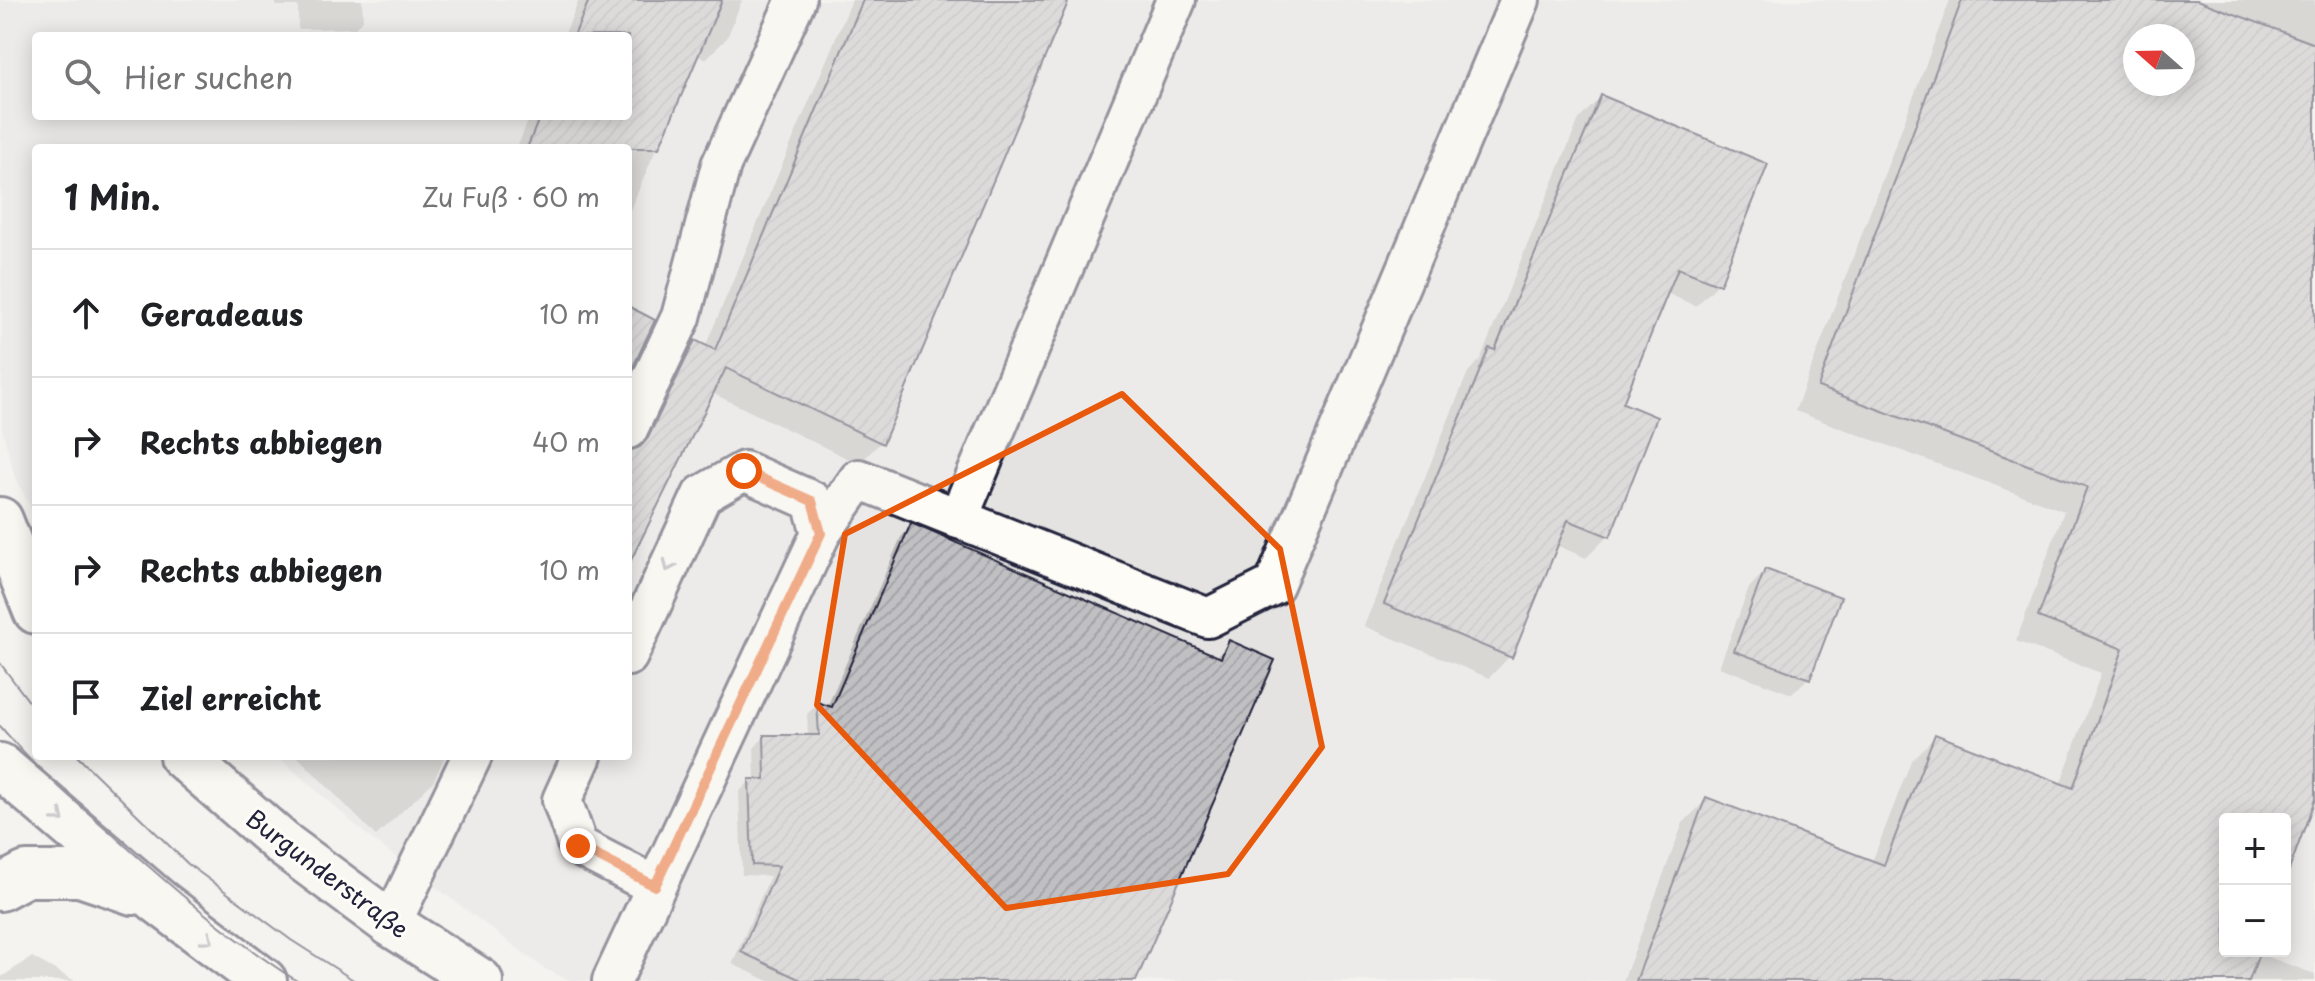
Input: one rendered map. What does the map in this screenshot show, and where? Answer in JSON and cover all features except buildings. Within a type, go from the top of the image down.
[{"type":"main road","points":[[0,520],[32,603]]},
{"type":"main road","points":[[0,579],[32,609]]},
{"type":"main road","name":"Burgunderstraße","points":[[187,760],[283,844],[391,924],[480,981]]},
{"type":"main road","points":[[0,766],[158,901],[264,981]]},
{"type":"main road","points":[[0,888],[26,874],[80,874],[158,901]]},
{"type":"lane","points":[[632,421],[681,317],[721,165],[796,0]]},
{"type":"lane","points":[[958,519],[1176,0]]},
{"type":"lane","points":[[612,981],[821,533],[859,479],[1208,618],[1274,585],[1520,0]]},
{"type":"lane","points":[[632,647],[702,495],[744,471],[812,501],[821,533]]},
{"type":"lane","points":[[391,924],[470,760]]},
{"type":"lane","points":[[580,760],[562,800],[578,846],[655,886]]},
{"type":"highlighted area","points":[[1122,394],[1280,549],[1322,747],[1228,874],[1006,908],[817,705],[845,534]]},
{"type":"shaded area","points":[[0,0],[2315,0],[2315,981],[571,981],[545,969],[369,837],[282,760],[632,760],[632,144],[32,144],[32,510],[14,474],[2,428]]},
{"type":"tram line","points":[[0,663],[32,706]]},
{"type":"tram line","points":[[0,726],[53,781],[155,872],[224,929],[297,981]]},
{"type":"tram line","points":[[81,760],[188,864],[291,940],[355,981]]},
{"type":"route","points":[[578,846],[655,886],[821,533],[812,501],[744,471]]}]
